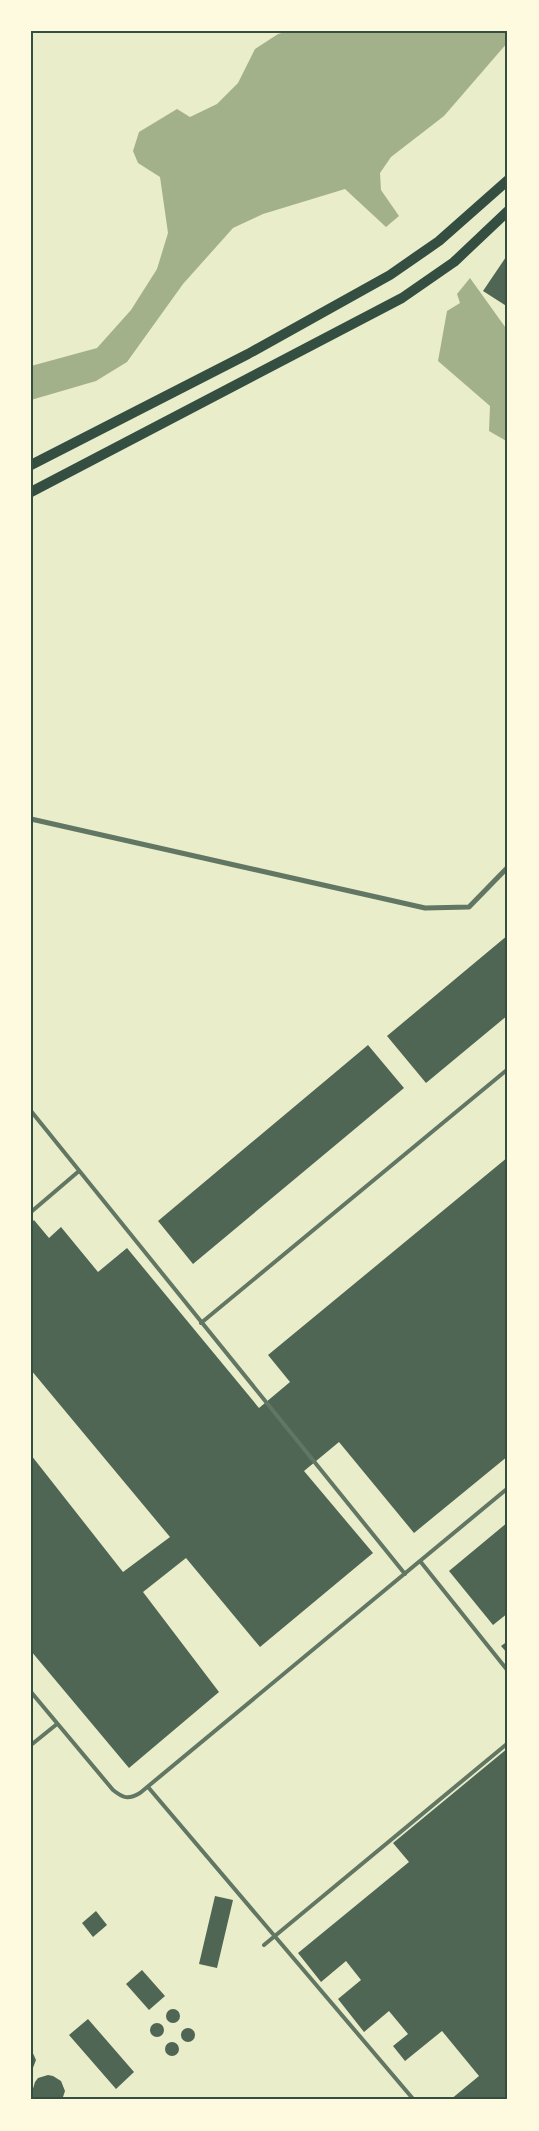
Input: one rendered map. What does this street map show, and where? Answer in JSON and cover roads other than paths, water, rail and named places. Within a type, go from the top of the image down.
[{"type":"main road","points":[[31,465],[248,354],[390,275],[439,241],[508,180]]},
{"type":"main road","points":[[31,492],[402,298],[454,262],[508,211]]},
{"type":"street","points":[[31,819],[425,908],[469,906],[508,867]]},
{"type":"lane","points":[[201,1323],[508,1069]]},
{"type":"lane","points":[[31,1111],[405,1574]]},
{"type":"lane","points":[[31,1212],[79,1171]]},
{"type":"lane","points":[[31,1692],[112,1790],[123,1798],[132,1798],[148,1787],[508,1488]]},
{"type":"lane","points":[[420,1561],[508,1671]]},
{"type":"lane","points":[[31,1745],[57,1724]]},
{"type":"lane","points":[[264,1945],[508,1742]]},
{"type":"lane","points":[[148,1787],[414,2100]]}]
